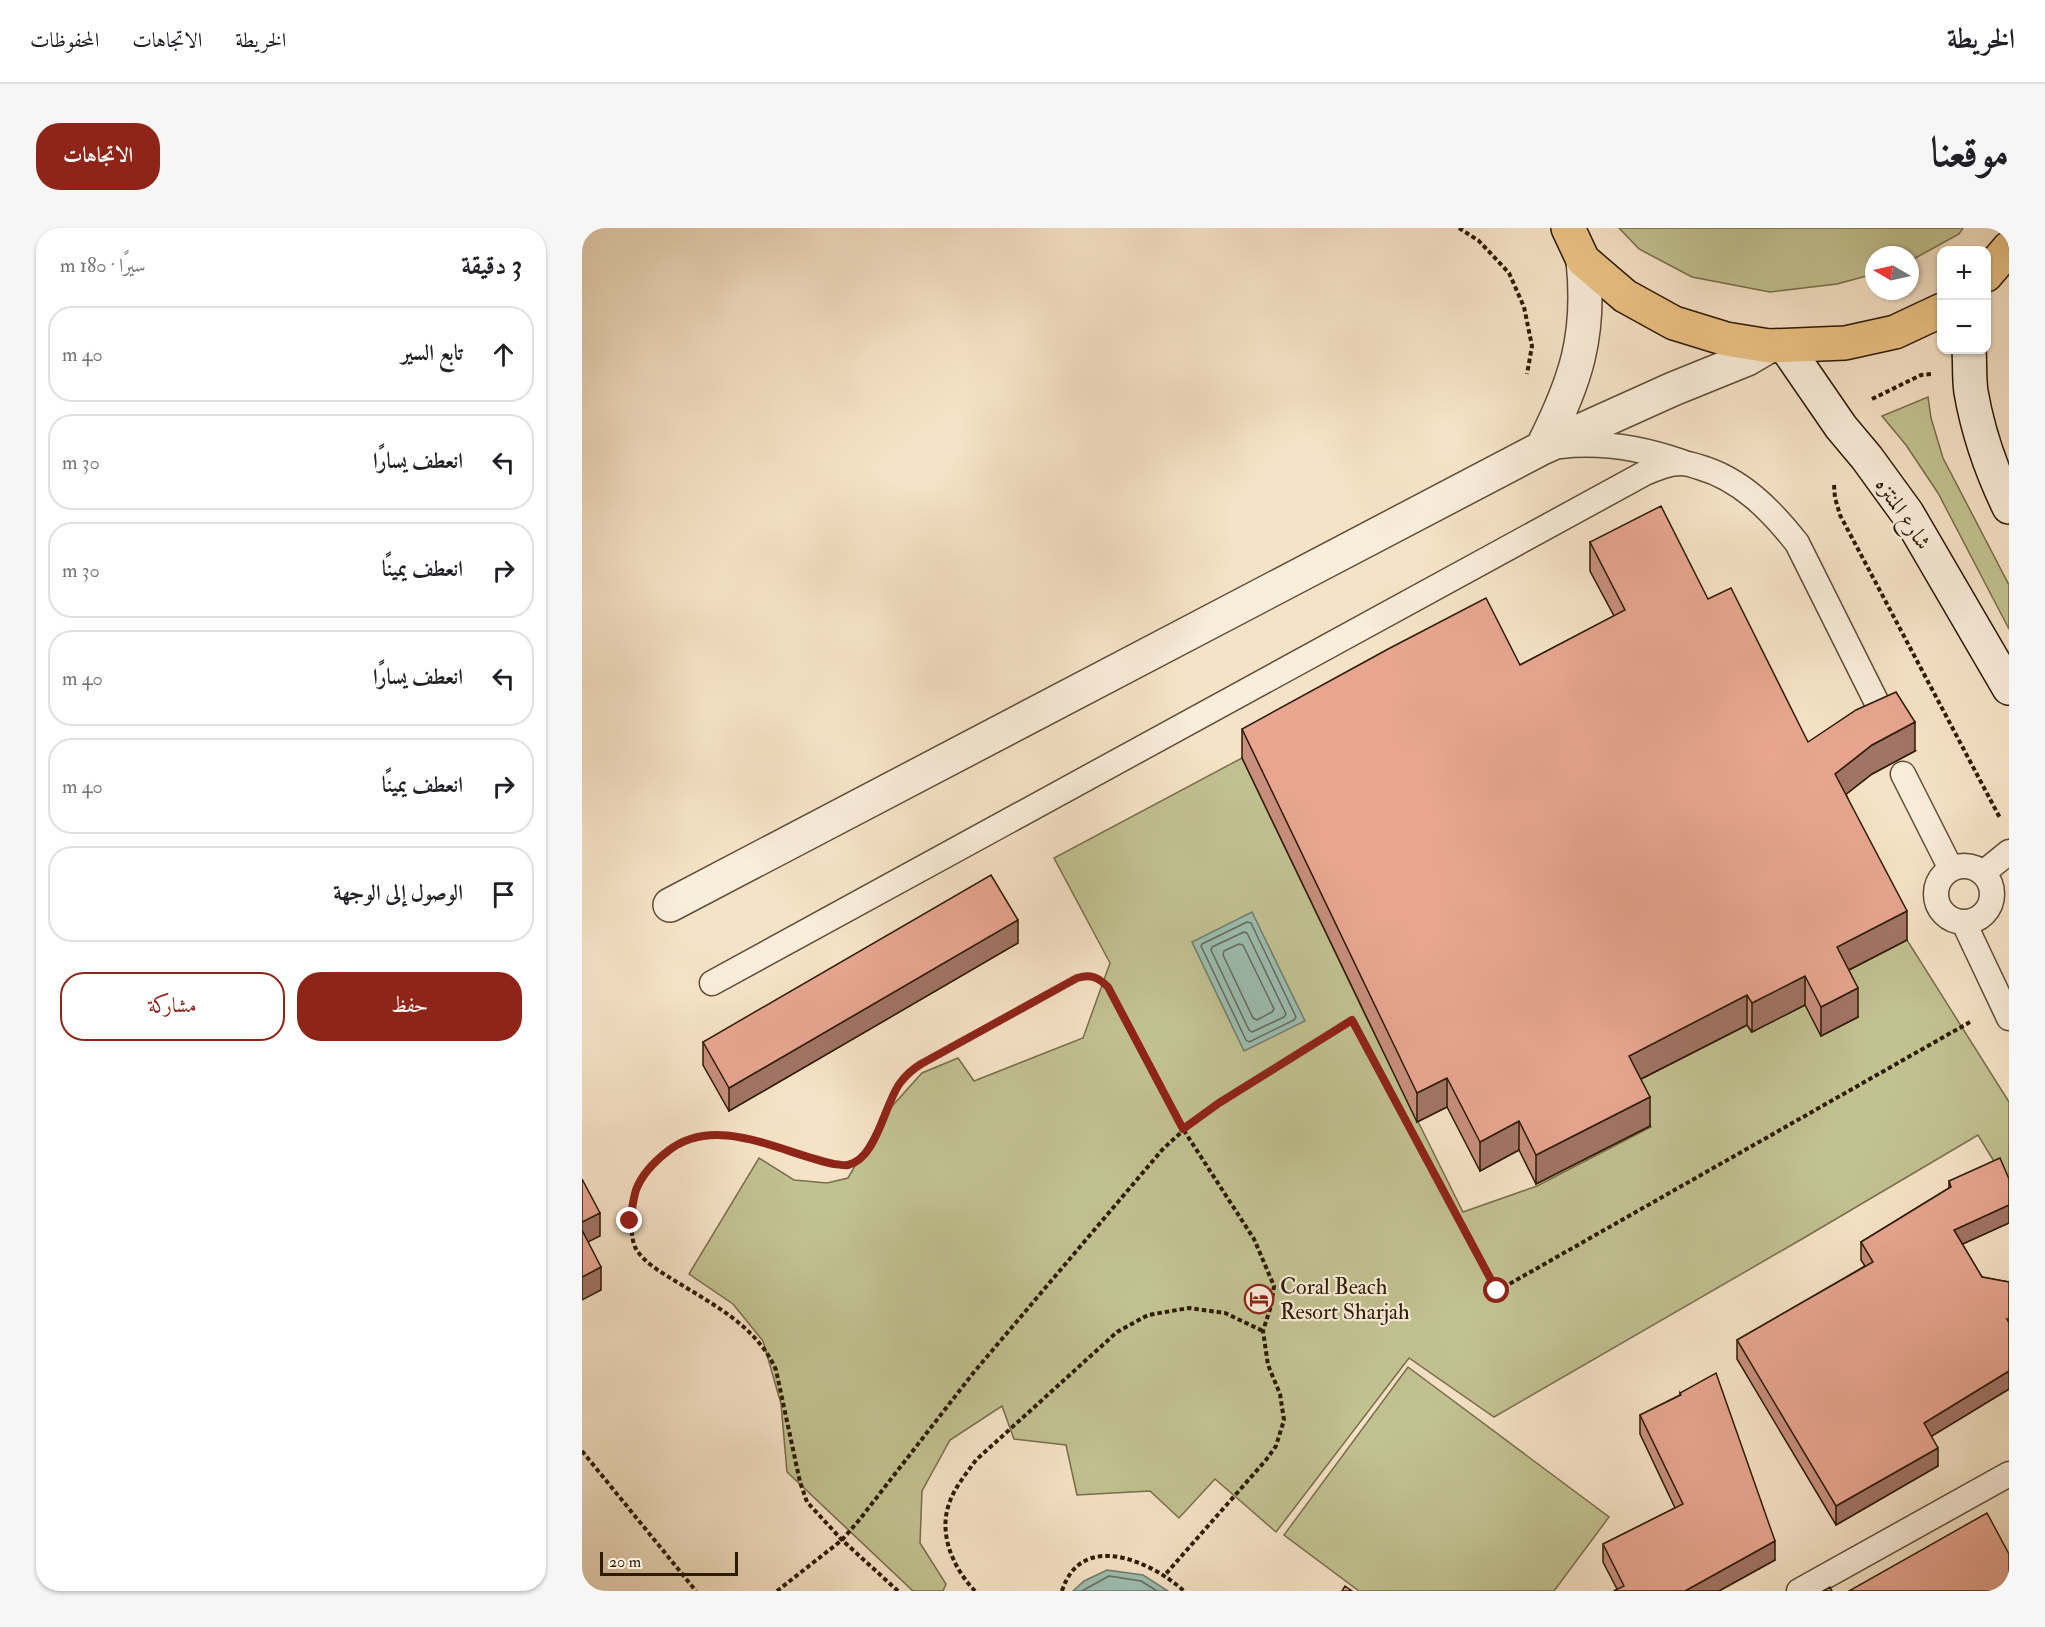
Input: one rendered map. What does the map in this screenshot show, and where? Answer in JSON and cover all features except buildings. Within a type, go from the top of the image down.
[{"type":"main road","points":[[1568,228],[1583,260],[1625,296],[1674,323],[1726,339],[1778,347],[1845,344],[1895,332],[1937,312]]},
{"type":"street","points":[[1542,448],[1571,387],[1579,356],[1585,325],[1586,303],[1583,260]]},
{"type":"street","points":[[670,905],[1542,448],[1673,389],[1778,347]]},
{"type":"street","name":"شارع المنتزه","points":[[1778,347],[1867,458],[1907,513],[2009,688]]},
{"type":"street","points":[[1969,354],[1971,389],[1981,438],[2009,507]]},
{"type":"lane","points":[[1542,448],[1600,444],[1656,453],[1709,470],[1730,480],[1756,498],[1797,543],[1882,713]]},
{"type":"lane","points":[[712,983],[1646,473],[1664,465],[1684,462]]},
{"type":"lane","points":[[1904,774],[1951,869]]},
{"type":"lane","points":[[1995,881],[1974,868],[1963,866],[1951,869],[1942,876],[1937,885],[1938,906],[1944,915],[1953,920],[1964,923],[1981,918],[1992,903],[1995,881],[2009,852]]},
{"type":"lane","points":[[1964,923],[2006,1011]]},
{"type":"lane","points":[[1798,1591],[2009,1474]]},
{"type":"path","points":[[1458,228],[1479,241],[1509,273],[1524,307],[1532,346],[1525,381]]},
{"type":"path","points":[[898,1591],[842,1540],[807,1502],[800,1482],[776,1371],[770,1356],[745,1327],[651,1265],[635,1247],[630,1221],[636,1190],[654,1162],[680,1142],[695,1136],[723,1134],[819,1161],[847,1165],[860,1159],[869,1148],[900,1083],[916,1068],[1077,978],[1087,975],[1095,977],[1108,987],[1183,1129],[1254,1239],[1274,1286],[1271,1306],[1263,1331],[1268,1365],[1280,1394],[1284,1420],[1276,1446],[1164,1576]]},
{"type":"path","points":[[777,1591],[842,1540],[974,1372],[1154,1158],[1183,1129],[1219,1103],[1352,1020],[1497,1291],[2006,1011]]},
{"type":"path","points":[[975,1591],[962,1578],[950,1555],[946,1529],[948,1506],[959,1482],[976,1460],[1117,1332],[1148,1315],[1190,1308],[1225,1313],[1263,1331]]},
{"type":"path","points":[[582,1451],[696,1591]]},
{"type":"path","points":[[1062,1591],[1076,1567],[1095,1557],[1116,1556],[1133,1560],[1164,1576],[1184,1591]]},
{"type":"green space","points":[[1619,228],[1963,228],[1959,234],[1919,256],[1919,246],[1865,246],[1865,276],[1837,284],[1770,292],[1692,277],[1639,249]]},
{"type":"green space","points":[[1928,397],[1931,418],[1943,458],[2009,585],[2009,629],[1938,493],[1906,445],[1882,416]]},
{"type":"green space","points":[[1242,758],[1463,1212],[1537,1186],[1651,1127],[1629,1085],[1747,1025],[1751,1032],[1837,976],[1907,940],[2009,1102],[2009,1186],[1978,1135],[1494,1417],[1409,1358],[1276,1532],[1215,1479],[1179,1518],[1150,1491],[1077,1495],[1066,1445],[1014,1439],[1002,1406],[950,1440],[922,1491],[920,1543],[946,1584],[943,1591],[913,1591],[787,1472],[781,1404],[763,1341],[733,1304],[689,1274],[759,1158],[794,1180],[827,1183],[848,1178],[885,1114],[922,1073],[958,1058],[974,1081],[1083,1038],[1110,963],[1054,858]]},
{"type":"green space","points":[[1408,1367],[1609,1517],[1554,1591],[1359,1591],[1284,1535]]},
{"type":"water","points":[[1252,912],[1305,1021],[1244,1051],[1192,942]]},
{"type":"water","points":[[1107,1570],[1143,1575],[1168,1591],[1073,1591],[1084,1581]]},
{"type":"place","name":"Coral Beach Resort Sharjah","points":[[1259,1299]]},
{"type":"route","points":[[630,1221],[636,1190],[654,1162],[680,1142],[695,1136],[723,1134],[834,1164],[847,1165],[860,1159],[869,1148],[900,1083],[910,1072],[1077,978],[1087,975],[1095,977],[1108,987],[1183,1129],[1219,1103],[1352,1020],[1497,1291]]}]
